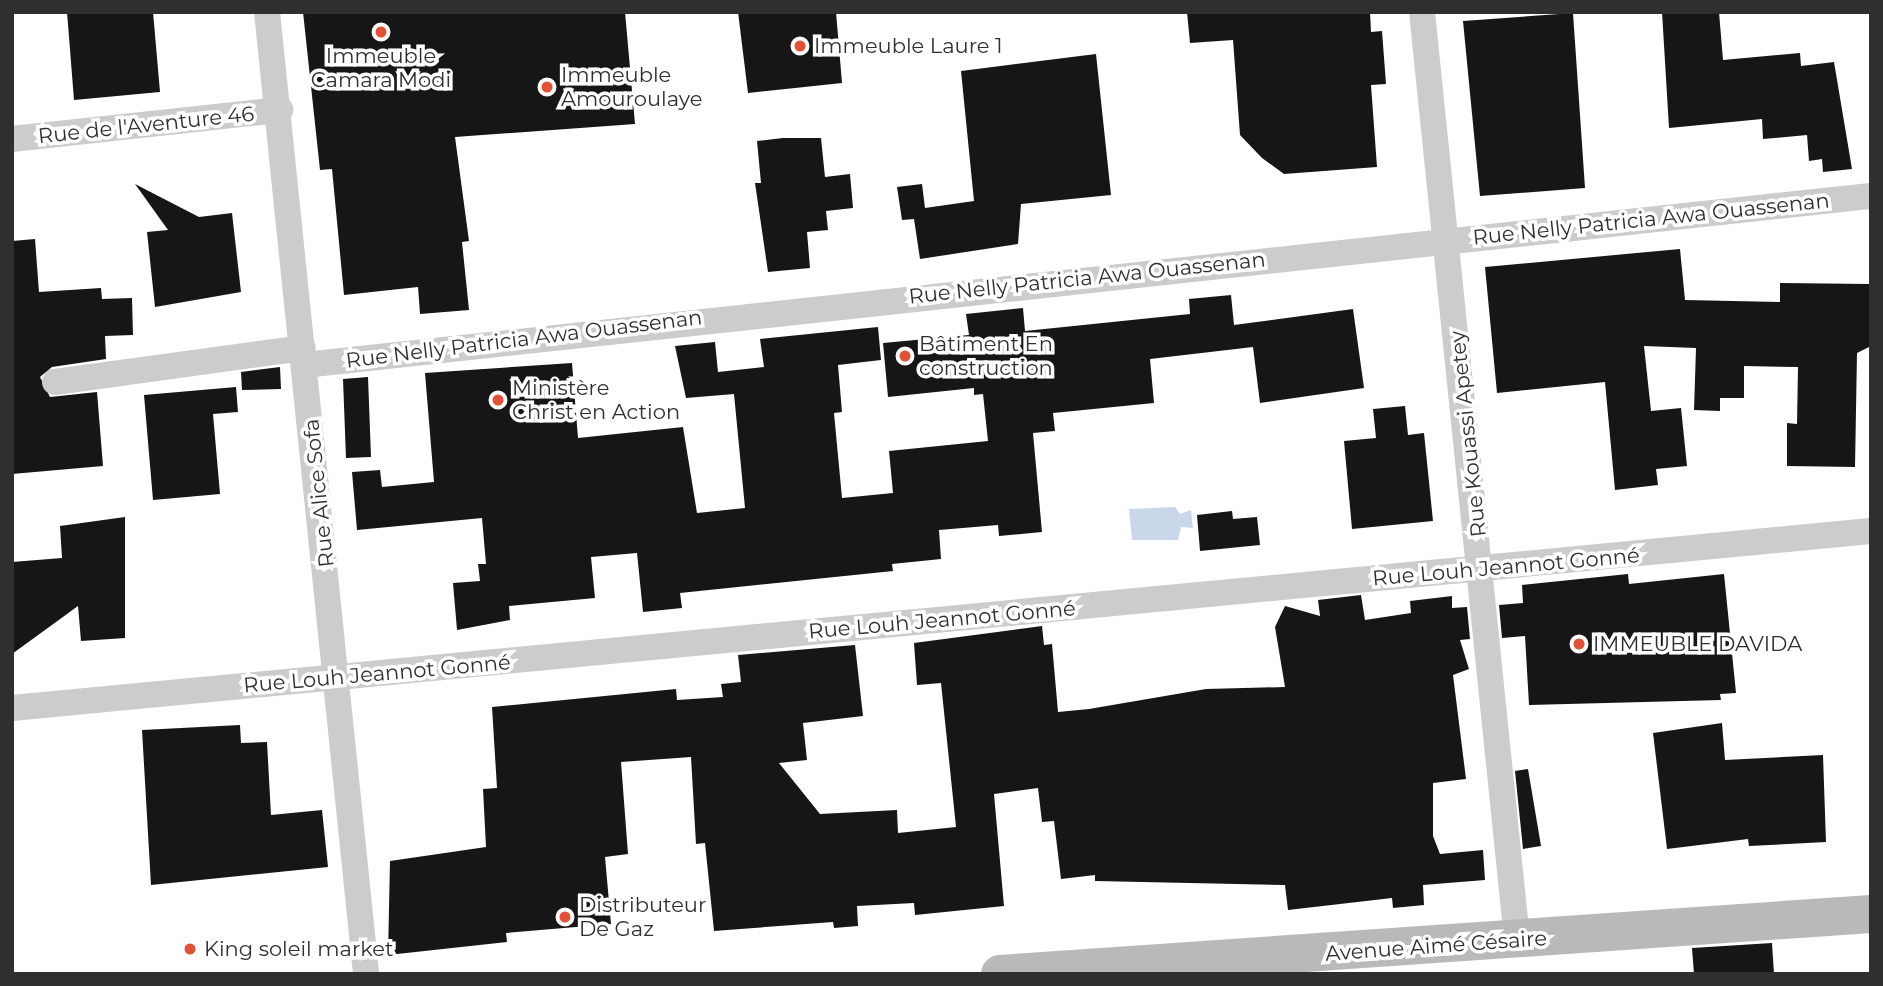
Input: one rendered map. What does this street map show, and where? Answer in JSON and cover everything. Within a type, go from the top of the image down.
[{"type":"street","name":"Rue Alice Sofa","points":[[267,12],[280,110],[340,678],[366,974]]},
{"type":"street","name":"Rue Kouassi Apetey","points":[[1422,12],[1482,570],[1517,940]]},
{"type":"street","name":"Rue de l'Aventure 46","points":[[12,139],[280,110]]},
{"type":"street","name":"Rue Nelly Patricia Awa Ouassenan","points":[[55,382],[1871,196]]},
{"type":"street","name":"Rue Louh Jeannot Gonné","points":[[12,708],[1871,531]]},
{"type":"street","name":"Avenue Aimé Césaire","points":[[1000,974],[1871,914]]},
{"type":"water","points":[[1175,507],[1180,514],[1191,510],[1193,528],[1181,527],[1178,540],[1132,540],[1129,509]]},
{"type":"building","points":[[67,12],[153,12],[160,92],[74,100]]},
{"type":"building","points":[[303,12],[625,12],[635,124],[455,137],[469,241],[462,242],[469,310],[420,314],[418,287],[344,295],[332,169],[320,170]]},
{"type":"building","name":"Immeuble Laure 1","points":[[738,12],[836,12],[842,83],[748,93]]},
{"type":"building","points":[[1187,12],[1370,12],[1371,32],[1382,31],[1386,84],[1371,85],[1377,167],[1284,174],[1262,158],[1240,135],[1233,40],[1190,43]]},
{"type":"building","points":[[1662,12],[1719,12],[1723,60],[1800,53],[1801,66],[1834,62],[1852,169],[1823,172],[1822,159],[1809,161],[1807,135],[1763,139],[1762,119],[1669,128]]},
{"type":"building","points":[[1573,13],[1585,188],[1480,196],[1463,21]]},
{"type":"building","points":[[1096,54],[1111,195],[1021,204],[1018,244],[920,259],[914,219],[902,220],[897,187],[922,184],[925,208],[974,201],[961,71]]},
{"type":"building","points":[[821,138],[825,177],[850,174],[853,208],[826,211],[828,230],[807,232],[810,268],[768,272],[755,183],[761,183],[757,141]]},
{"type":"building","points":[[135,184],[199,217],[232,213],[241,292],[155,307],[147,232],[168,230]]},
{"type":"building","points":[[35,239],[39,292],[101,288],[102,299],[132,298],[133,335],[105,336],[106,359],[52,367],[40,377],[50,397],[97,392],[103,466],[12,474],[12,241]]},
{"type":"building","points":[[1680,249],[1685,300],[1780,302],[1780,283],[1871,284],[1871,346],[1857,353],[1855,467],[1787,466],[1787,423],[1797,424],[1798,367],[1744,366],[1744,398],[1720,398],[1720,411],[1694,410],[1696,348],[1644,346],[1651,411],[1681,408],[1687,466],[1656,469],[1658,485],[1615,490],[1605,382],[1497,393],[1485,267]]},
{"type":"building","points":[[1231,295],[1234,325],[1353,309],[1364,388],[1260,403],[1253,347],[1150,359],[1154,403],[1053,413],[1055,431],[1033,433],[1042,532],[999,536],[998,525],[939,530],[941,559],[892,564],[893,571],[680,593],[682,608],[643,612],[637,553],[591,557],[595,598],[509,606],[510,620],[457,630],[453,583],[480,581],[478,564],[486,564],[482,518],[357,530],[352,472],[380,470],[382,487],[434,482],[425,373],[572,363],[578,438],[683,427],[697,513],[745,508],[734,394],[686,398],[675,346],[715,342],[718,372],[764,367],[760,339],[878,327],[881,360],[838,365],[842,412],[834,413],[842,498],[893,493],[889,451],[988,441],[983,394],[974,395],[974,388],[888,397],[883,343],[969,335],[966,314],[1023,308],[1025,331],[1190,314],[1189,299]]},
{"type":"building","points":[[280,367],[281,389],[242,390],[241,372]]},
{"type":"building","points":[[368,377],[371,457],[346,458],[343,379]]},
{"type":"building","points":[[236,387],[238,412],[213,414],[220,494],[153,500],[144,395]]},
{"type":"building","points":[[1405,406],[1408,435],[1424,433],[1433,521],[1352,529],[1344,441],[1376,438],[1373,409]]},
{"type":"building","points":[[1232,511],[1233,519],[1257,517],[1260,545],[1200,551],[1197,515]]},
{"type":"building","points":[[125,517],[125,638],[81,641],[78,606],[12,654],[12,562],[62,558],[60,526]]},
{"type":"building","points":[[1628,574],[1629,584],[1724,574],[1736,693],[1720,694],[1721,700],[1529,705],[1525,636],[1502,638],[1499,605],[1523,603],[1522,585]]},
{"type":"building","points":[[1361,595],[1365,620],[1411,613],[1410,601],[1452,596],[1452,608],[1467,607],[1470,639],[1460,640],[1469,669],[1453,675],[1466,779],[1433,783],[1433,836],[1440,854],[1483,850],[1485,880],[1423,885],[1424,905],[1393,908],[1392,898],[1288,910],[1285,885],[1095,881],[1095,875],[1061,879],[1054,821],[1042,822],[1038,788],[994,794],[1004,906],[915,915],[914,903],[857,906],[858,926],[834,928],[833,922],[714,931],[705,843],[696,844],[691,757],[621,762],[628,854],[605,857],[611,924],[506,933],[507,942],[388,955],[390,861],[486,847],[483,789],[497,788],[492,707],[676,689],[677,700],[723,697],[721,684],[741,682],[738,655],[855,645],[863,716],[803,723],[807,760],[779,763],[820,814],[897,810],[898,833],[956,827],[941,683],[917,685],[914,643],[1042,626],[1044,645],[1052,644],[1058,712],[1089,709],[1206,689],[1285,687],[1275,627],[1285,606],[1320,616],[1318,600]]},
{"type":"building","points":[[1722,723],[1725,760],[1823,755],[1826,842],[1749,846],[1748,839],[1667,849],[1653,733]]},
{"type":"building","points":[[240,725],[241,743],[267,742],[271,815],[322,810],[328,867],[151,885],[142,730]]},
{"type":"building","points":[[1528,769],[1541,846],[1523,849],[1515,771]]},
{"type":"building","points":[[1772,943],[1774,974],[1694,974],[1692,948]]},
{"type":"place","name":"Immeuble Camara Modi","points":[[381,32]]},
{"type":"place","name":"Immeuble Laure 1","points":[[800,46]]},
{"type":"place","name":"Immeuble Amouroulaye","points":[[547,87]]},
{"type":"place","name":"Bâtiment En construction","points":[[905,356]]},
{"type":"place","name":"Ministère Christ en Action","points":[[498,400]]},
{"type":"place","name":"IMMEUBLE DAVIDA","points":[[1579,644]]},
{"type":"place","name":"Distributeur De Gaz","points":[[565,917]]},
{"type":"place","name":"King soleil market","points":[[190,949]]}]
